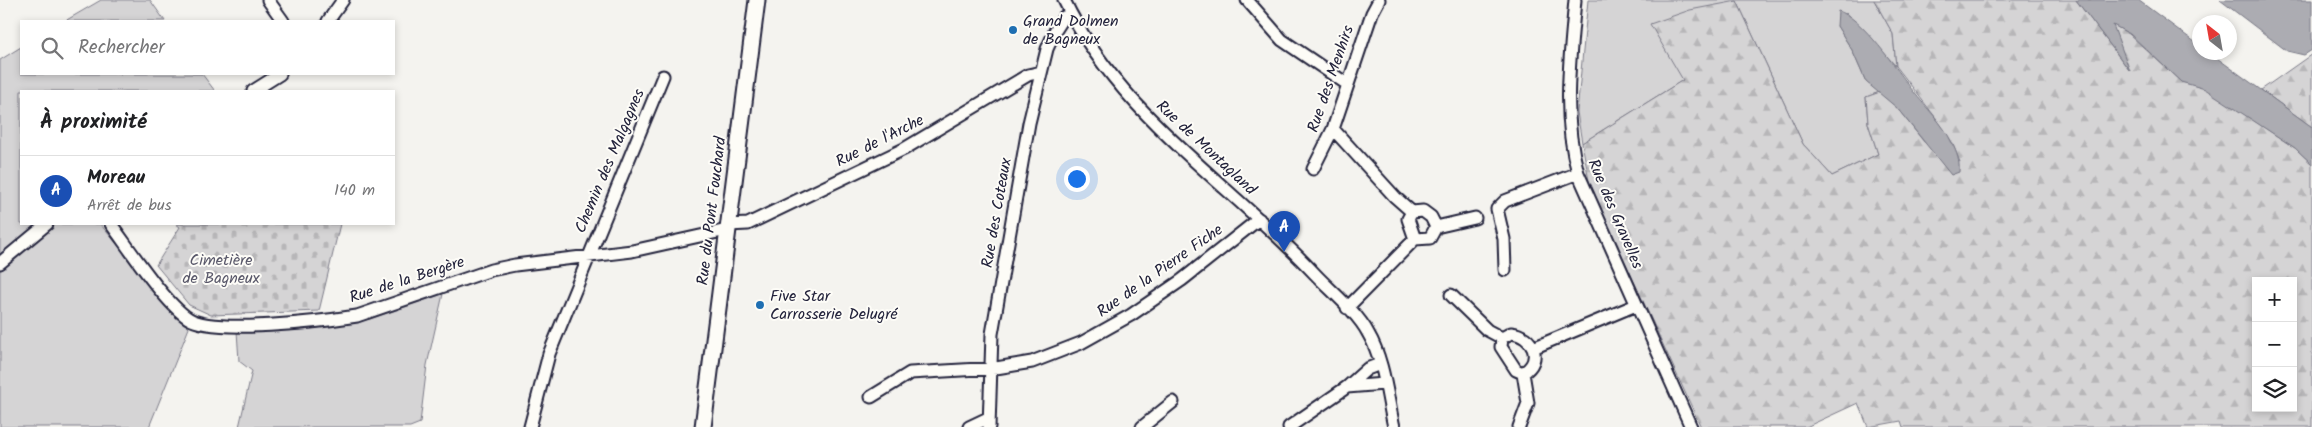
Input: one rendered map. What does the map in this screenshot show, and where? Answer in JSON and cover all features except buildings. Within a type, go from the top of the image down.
[{"type":"main road","name":"Rue du Pont Fouchard","points":[[704,427],[727,228],[757,0]]},
{"type":"street","points":[[268,0],[283,20]]},
{"type":"street","points":[[329,20],[343,0]]},
{"type":"street","name":"Rue de Montagland","points":[[1064,0],[1070,14],[1102,66],[1123,91],[1180,149],[1259,219],[1347,308],[1368,332],[1380,364],[1394,427]]},
{"type":"street","points":[[1247,0],[1282,40],[1347,84]]},
{"type":"street","name":"Rue des Menhirs","points":[[1314,169],[1333,128],[1372,13],[1379,0]]},
{"type":"street","name":"Rue des Gravelles","points":[[1575,0],[1567,111],[1570,138],[1578,173],[1691,427]]},
{"type":"street","name":"Rue des Coteaux","points":[[988,422],[992,334],[1041,72],[1046,49],[1055,30],[1064,17],[1070,14]]},
{"type":"street","name":"Rue de l'Arche","points":[[727,228],[748,224],[904,149],[1028,75],[1041,72]]},
{"type":"street","name":"Chemin des Malgagnes","points":[[530,427],[549,354],[663,76]]},
{"type":"street","points":[[254,90],[269,77]]},
{"type":"street","points":[[1333,128],[1396,197],[1412,212],[1423,211],[1431,217],[1436,227]]},
{"type":"street","points":[[1504,270],[1504,239],[1497,209],[1506,201],[1578,173]]},
{"type":"street","points":[[1412,212],[1408,219],[1415,239]]},
{"type":"street","points":[[1347,308],[1415,239],[1430,238],[1436,227],[1474,218]]},
{"type":"street","name":"Rue de la Pierre Fiche","points":[[871,397],[910,372],[990,369],[1032,362],[1081,343],[1132,315],[1182,280],[1259,219]]},
{"type":"street","points":[[0,263],[47,225]]},
{"type":"street","name":"Rue de la Bergère","points":[[111,225],[179,311],[195,322],[215,327],[358,316],[491,270],[515,265],[588,258],[632,251],[727,228]]},
{"type":"street","points":[[1451,295],[1488,330],[1502,338]]},
{"type":"street","points":[[1533,348],[1636,306]]},
{"type":"street","points":[[1502,338],[1511,333],[1520,334],[1528,339],[1535,356],[1530,368],[1523,373]]},
{"type":"street","points":[[1502,338],[1501,347],[1516,370],[1523,373]]},
{"type":"street","points":[[1289,427],[1348,387],[1367,369],[1380,364]]},
{"type":"street","points":[[1519,427],[1528,403],[1523,373]]},
{"type":"street","points":[[1348,387],[1384,384]]},
{"type":"street","points":[[1142,427],[1173,402]]},
{"type":"street","points":[[969,427],[988,422]]},
{"type":"green space","points":[[101,0],[150,0],[164,20],[67,20]]},
{"type":"green space","points":[[1588,0],[1874,0],[1893,34],[1896,66],[1846,13],[1837,26],[1852,50],[1866,82],[1880,92],[1866,97],[1868,123],[1878,154],[1832,176],[1803,144],[1737,1],[1683,80],[1582,143],[1577,112]]},
{"type":"green space","points":[[1874,0],[2076,0],[2129,70],[2112,24],[2129,34],[2181,82],[2205,88],[2295,148],[2312,164],[2312,427],[1903,427],[1901,421],[1868,427],[1858,403],[1806,427],[1701,427],[1590,186],[1582,143],[1683,80],[1650,24],[1690,10],[1737,1],[1803,144],[1832,176],[1878,154],[1868,123],[1866,97],[1880,92],[1897,108],[1924,142],[1960,162],[1952,142],[1936,118],[1896,66],[1893,34]]},
{"type":"green space","points":[[20,48],[20,75],[203,75],[214,90],[20,90],[20,225],[37,225],[0,255],[0,60]]},
{"type":"green space","points":[[2312,54],[2312,127],[2261,90]]},
{"type":"green space","points":[[55,225],[101,225],[189,328],[149,427],[0,427],[0,271]]},
{"type":"green space","name":"Cimetière de Bagneux","points":[[177,225],[340,225],[319,311],[211,315],[189,305],[156,265],[180,227]]},
{"type":"green space","points":[[443,294],[427,365],[420,423],[410,427],[239,427],[252,371],[239,361],[237,331],[305,330],[370,319]]},
{"type":"shaded area","points":[[2076,0],[2138,0],[2192,40],[2192,60],[2220,60],[2312,127],[2312,164],[2295,148],[2205,89],[2181,82],[2130,34],[2113,25],[2130,71]]},
{"type":"shaded area","points":[[2220,0],[2312,0],[2312,50],[2304,55],[2287,51]]},
{"type":"shaded area","points":[[1838,11],[1847,15],[1868,33],[1939,122],[1955,150],[1959,161],[1959,172],[1951,175],[1897,108],[1866,82],[1852,50],[1837,26]]},
{"type":"place","name":"Grand Dolmen de Bagneux","points":[[1013,30]]},
{"type":"place","name":"Moreau","points":[[1284,252]]},
{"type":"place","name":"Five Star Carrosserie Delugré","points":[[760,305]]}]
